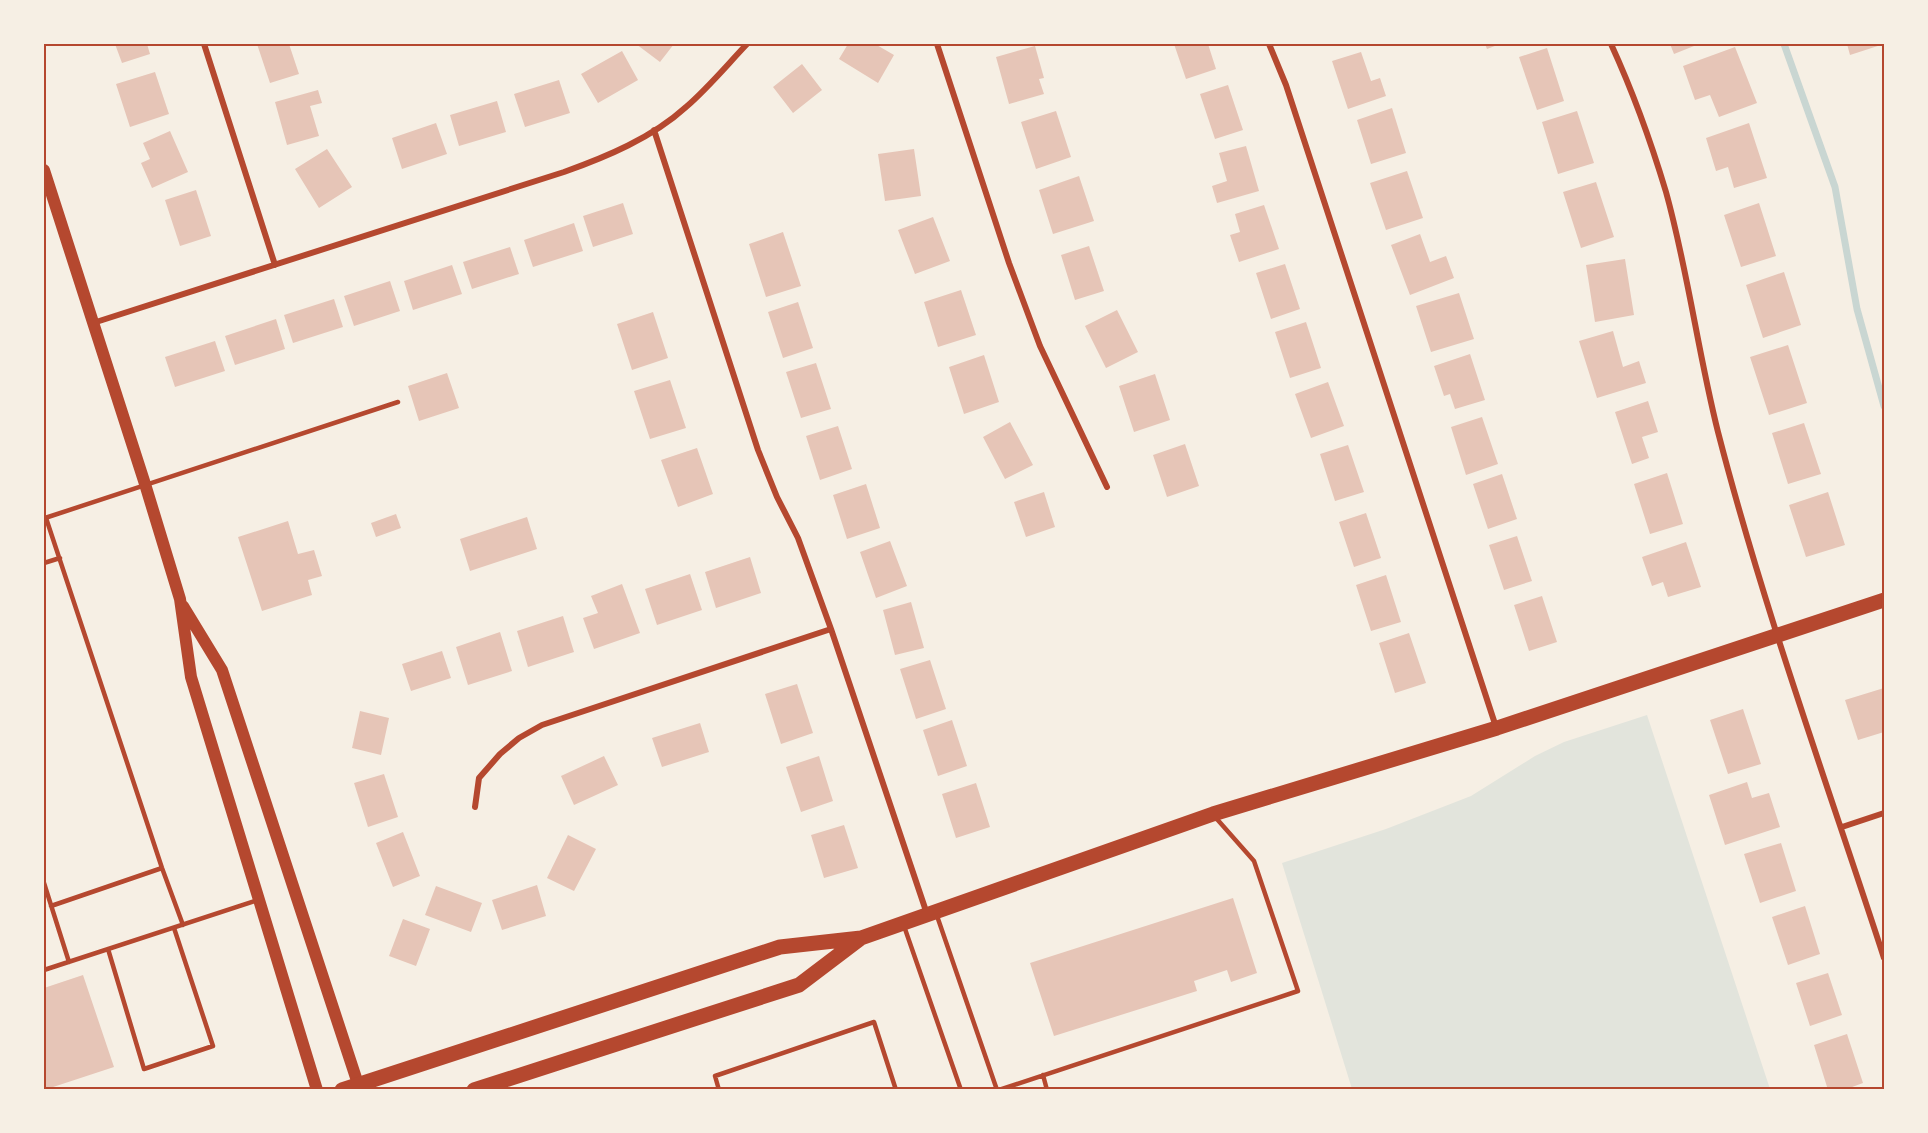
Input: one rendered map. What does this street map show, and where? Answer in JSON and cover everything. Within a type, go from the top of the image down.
[{"type":"main road","points":[[44,170],[180,599],[191,677],[317,1089]]},
{"type":"main road","points":[[180,599],[222,670],[359,1087]]},
{"type":"main road","points":[[342,1089],[359,1087],[780,947],[861,938],[1213,814],[1497,728],[1884,600]]},
{"type":"main road","points":[[474,1089],[799,985],[861,938]]},
{"type":"street","points":[[204,44],[274,265]]},
{"type":"street","points":[[93,323],[605,157],[654,130],[686,108],[747,44]]},
{"type":"street","points":[[937,44],[1009,263],[1040,346],[1107,487]]},
{"type":"street","points":[[1269,44],[1290,96],[1497,728]]},
{"type":"street","points":[[1611,44],[1643,122],[1666,194],[1717,430],[1744,528],[1884,958]]},
{"type":"street","points":[[654,130],[758,450],[777,497],[798,538],[932,914]]},
{"type":"street","points":[[475,807],[479,778],[500,754],[519,738],[542,725],[831,628]]},
{"type":"street","points":[[1842,827],[1884,813]]},
{"type":"lane","points":[[183,925],[45,518],[398,402]]},
{"type":"lane","points":[[44,563],[60,558]]},
{"type":"lane","points":[[932,914],[998,1089],[1298,991],[1254,861],[1213,814]]},
{"type":"lane","points":[[51,906],[162,868]]},
{"type":"lane","points":[[44,883],[69,962]]},
{"type":"lane","points":[[44,970],[260,900]]},
{"type":"lane","points":[[903,924],[961,1089]]},
{"type":"lane","points":[[108,949],[144,1069],[213,1046],[174,928]]},
{"type":"lane","points":[[719,1089],[715,1076],[874,1022],[896,1089]]},
{"type":"lane","points":[[1043,1075],[1047,1089]]},
{"type":"shaded area","points":[[1647,715],[1770,1089],[1352,1089],[1282,863],[1386,829],[1471,796],[1535,756],[1564,742]]},
{"type":"building","points":[[115,44],[147,44],[150,54],[122,63]]},
{"type":"building","points":[[257,44],[289,44],[299,74],[270,83]]},
{"type":"building","points":[[636,44],[674,44],[660,62]]},
{"type":"building","points":[[848,44],[875,44],[894,55],[878,83],[839,59]]},
{"type":"building","points":[[1174,44],[1208,44],[1216,69],[1186,79]]},
{"type":"building","points":[[1485,44],[1500,44],[1487,49]]},
{"type":"building","points":[[1670,44],[1699,44],[1674,54]]},
{"type":"building","points":[[1847,44],[1884,44],[1850,55]]},
{"type":"building","points":[[1035,46],[1044,78],[1039,79],[1044,94],[1009,104],[996,57]]},
{"type":"building","points":[[1735,47],[1757,103],[1719,117],[1710,95],[1695,100],[1683,66]]},
{"type":"building","points":[[1547,48],[1564,101],[1537,110],[1519,57]]},
{"type":"building","points":[[622,51],[638,80],[598,103],[581,74]]},
{"type":"building","points":[[1361,52],[1371,81],[1380,78],[1386,96],[1348,109],[1332,61]]},
{"type":"building","points":[[802,64],[822,90],[793,113],[773,87]]},
{"type":"building","points":[[155,72],[169,114],[130,127],[116,84]]},
{"type":"building","points":[[559,80],[570,113],[525,127],[514,94]]},
{"type":"building","points":[[1228,85],[1243,130],[1215,139],[1200,94]]},
{"type":"building","points":[[318,90],[322,103],[310,106],[319,136],[287,145],[275,102]]},
{"type":"building","points":[[497,101],[506,132],[459,146],[450,115]]},
{"type":"building","points":[[1392,108],[1406,153],[1371,164],[1357,120]]},
{"type":"building","points":[[1056,111],[1071,157],[1036,169],[1021,122]]},
{"type":"building","points":[[1577,111],[1594,163],[1558,174],[1542,122]]},
{"type":"building","points":[[436,123],[447,154],[402,169],[392,138]]},
{"type":"building","points":[[1749,123],[1767,178],[1734,188],[1728,167],[1716,171],[1706,138]]},
{"type":"building","points":[[170,131],[188,172],[152,188],[141,163],[150,159],[143,143]]},
{"type":"building","points":[[1246,146],[1259,191],[1217,203],[1212,186],[1227,181],[1219,153]]},
{"type":"building","points":[[327,149],[352,187],[319,208],[295,169]]},
{"type":"building","points":[[914,149],[921,196],[885,201],[878,154]]},
{"type":"building","points":[[1407,171],[1423,218],[1386,230],[1370,183]]},
{"type":"building","points":[[1079,176],[1094,221],[1053,234],[1039,190]]},
{"type":"building","points":[[1596,182],[1614,237],[1581,248],[1563,192]]},
{"type":"building","points":[[196,190],[211,236],[180,246],[165,200]]},
{"type":"building","points":[[623,203],[633,234],[593,247],[583,216]]},
{"type":"building","points":[[1759,203],[1776,256],[1741,267],[1724,215]]},
{"type":"building","points":[[1264,205],[1279,249],[1239,262],[1230,235],[1240,232],[1235,214]]},
{"type":"building","points":[[933,217],[950,261],[915,274],[898,230]]},
{"type":"building","points":[[574,223],[583,251],[533,267],[524,240]]},
{"type":"building","points":[[783,232],[801,286],[766,297],[749,244]]},
{"type":"building","points":[[1420,234],[1430,262],[1446,256],[1454,278],[1410,295],[1391,245]]},
{"type":"building","points":[[1089,246],[1104,291],[1075,300],[1061,255]]},
{"type":"building","points":[[510,247],[519,274],[472,289],[463,262]]},
{"type":"building","points":[[1625,259],[1634,315],[1595,322],[1586,265]]},
{"type":"building","points":[[1285,264],[1300,309],[1271,319],[1256,273]]},
{"type":"building","points":[[452,265],[462,294],[413,310],[404,281]]},
{"type":"building","points":[[1784,272],[1801,325],[1763,338],[1746,285]]},
{"type":"building","points":[[390,281],[400,311],[354,326],[344,296]]},
{"type":"building","points":[[961,290],[976,335],[938,347],[924,302]]},
{"type":"building","points":[[1459,293],[1474,339],[1431,352],[1416,306]]},
{"type":"building","points":[[334,299],[343,327],[293,343],[284,315]]},
{"type":"building","points":[[798,302],[813,348],[783,358],[768,312]]},
{"type":"building","points":[[1117,310],[1138,352],[1106,368],[1085,326]]},
{"type":"building","points":[[653,312],[668,358],[632,370],[617,324]]},
{"type":"building","points":[[276,319],[285,349],[235,365],[225,336]]},
{"type":"building","points":[[1306,322],[1321,368],[1290,378],[1275,332]]},
{"type":"building","points":[[1613,331],[1623,367],[1639,361],[1646,383],[1597,398],[1579,341]]},
{"type":"building","points":[[215,341],[225,371],[175,387],[165,357]]},
{"type":"building","points":[[1788,345],[1807,403],[1769,415],[1750,357]]},
{"type":"building","points":[[1470,354],[1485,400],[1455,409],[1450,394],[1444,396],[1434,366]]},
{"type":"building","points":[[984,355],[999,402],[964,414],[949,367]]},
{"type":"building","points":[[816,363],[831,409],[801,418],[786,372]]},
{"type":"building","points":[[447,373],[459,408],[419,421],[408,386]]},
{"type":"building","points":[[1155,374],[1170,420],[1134,432],[1119,386]]},
{"type":"building","points":[[670,380],[686,428],[650,439],[634,391]]},
{"type":"building","points":[[1328,382],[1344,426],[1311,438],[1295,394]]},
{"type":"building","points":[[1648,401],[1658,432],[1642,437],[1649,458],[1632,464],[1615,412]]},
{"type":"building","points":[[1482,417],[1498,464],[1466,475],[1451,427]]},
{"type":"building","points":[[1010,422],[1033,465],[1005,479],[983,437]]},
{"type":"building","points":[[1804,423],[1821,474],[1788,484],[1772,433]]},
{"type":"building","points":[[838,426],[852,469],[820,480],[806,436]]},
{"type":"building","points":[[1185,444],[1199,486],[1167,497],[1153,455]]},
{"type":"building","points":[[1348,445],[1364,492],[1335,501],[1320,454]]},
{"type":"building","points":[[697,448],[713,494],[678,507],[661,460]]},
{"type":"building","points":[[1667,473],[1683,524],[1650,534],[1634,484]]},
{"type":"building","points":[[1502,474],[1517,519],[1488,529],[1473,484]]},
{"type":"building","points":[[866,484],[880,528],[847,539],[833,495]]},
{"type":"building","points":[[1044,492],[1055,527],[1026,537],[1014,502]]},
{"type":"building","points":[[1828,492],[1845,545],[1806,557],[1789,505]]},
{"type":"building","points":[[1366,513],[1381,558],[1354,567],[1339,522]]},
{"type":"building","points":[[396,514],[401,528],[376,537],[371,523]]},
{"type":"building","points":[[527,517],[537,549],[470,571],[460,539]]},
{"type":"building","points":[[288,521],[298,554],[314,550],[322,576],[308,580],[312,595],[262,611],[238,537]]},
{"type":"building","points":[[1517,536],[1532,581],[1504,590],[1489,545]]},
{"type":"building","points":[[890,541],[907,586],[876,598],[860,552]]},
{"type":"building","points":[[1686,542],[1701,587],[1668,597],[1663,582],[1652,586],[1642,557]]},
{"type":"building","points":[[750,557],[761,593],[716,608],[705,572]]},
{"type":"building","points":[[690,574],[702,610],[657,625],[645,589]]},
{"type":"building","points":[[1386,575],[1401,622],[1371,631],[1356,585]]},
{"type":"building","points":[[622,584],[640,633],[594,649],[583,618],[598,613],[591,596]]},
{"type":"building","points":[[1542,596],[1557,642],[1529,651],[1514,605]]},
{"type":"building","points":[[911,602],[924,648],[895,655],[883,610]]},
{"type":"building","points":[[563,616],[574,652],[528,667],[517,631]]},
{"type":"building","points":[[500,632],[512,671],[468,685],[456,647]]},
{"type":"building","points":[[1409,633],[1426,683],[1395,693],[1379,643]]},
{"type":"building","points":[[442,651],[451,678],[411,691],[402,664]]},
{"type":"building","points":[[930,660],[946,709],[916,719],[900,669]]},
{"type":"building","points":[[797,684],[813,733],[781,744],[765,694]]},
{"type":"building","points":[[1884,688],[1884,732],[1858,740],[1845,700]]},
{"type":"building","points":[[1743,709],[1761,764],[1728,774],[1710,720]]},
{"type":"building","points":[[360,711],[389,718],[381,755],[352,748]]},
{"type":"building","points":[[952,720],[967,766],[938,776],[923,730]]},
{"type":"building","points":[[700,723],[709,752],[662,767],[652,738]]},
{"type":"building","points":[[604,756],[618,785],[574,805],[561,776]]},
{"type":"building","points":[[819,756],[833,801],[801,812],[786,767]]},
{"type":"building","points":[[384,774],[398,817],[368,827],[354,783]]},
{"type":"building","points":[[1747,782],[1752,798],[1769,793],[1780,827],[1725,845],[1709,795]]},
{"type":"building","points":[[976,783],[990,827],[956,838],[942,794]]},
{"type":"building","points":[[844,825],[858,868],[824,878],[811,835]]},
{"type":"building","points":[[403,832],[420,876],[393,887],[376,843]]},
{"type":"building","points":[[568,835],[596,849],[574,891],[547,878]]},
{"type":"building","points":[[1781,843],[1796,891],[1760,903],[1744,854]]},
{"type":"building","points":[[537,885],[546,916],[502,930],[492,900]]},
{"type":"building","points":[[436,886],[482,903],[471,932],[425,915]]},
{"type":"building","points":[[1233,898],[1257,973],[1231,982],[1227,970],[1194,981],[1197,991],[1054,1036],[1030,963]]},
{"type":"building","points":[[1805,906],[1820,954],[1788,965],[1772,917]]},
{"type":"building","points":[[403,919],[430,929],[416,966],[389,956]]},
{"type":"building","points":[[1828,973],[1842,1015],[1810,1026],[1796,983]]},
{"type":"building","points":[[83,975],[114,1067],[44,1090],[44,988]]},
{"type":"building","points":[[1847,1034],[1863,1083],[1844,1090],[1828,1090],[1814,1045]]},
{"type":"waterway","points":[[1784,44],[1835,187],[1857,309],[1884,406]]}]
